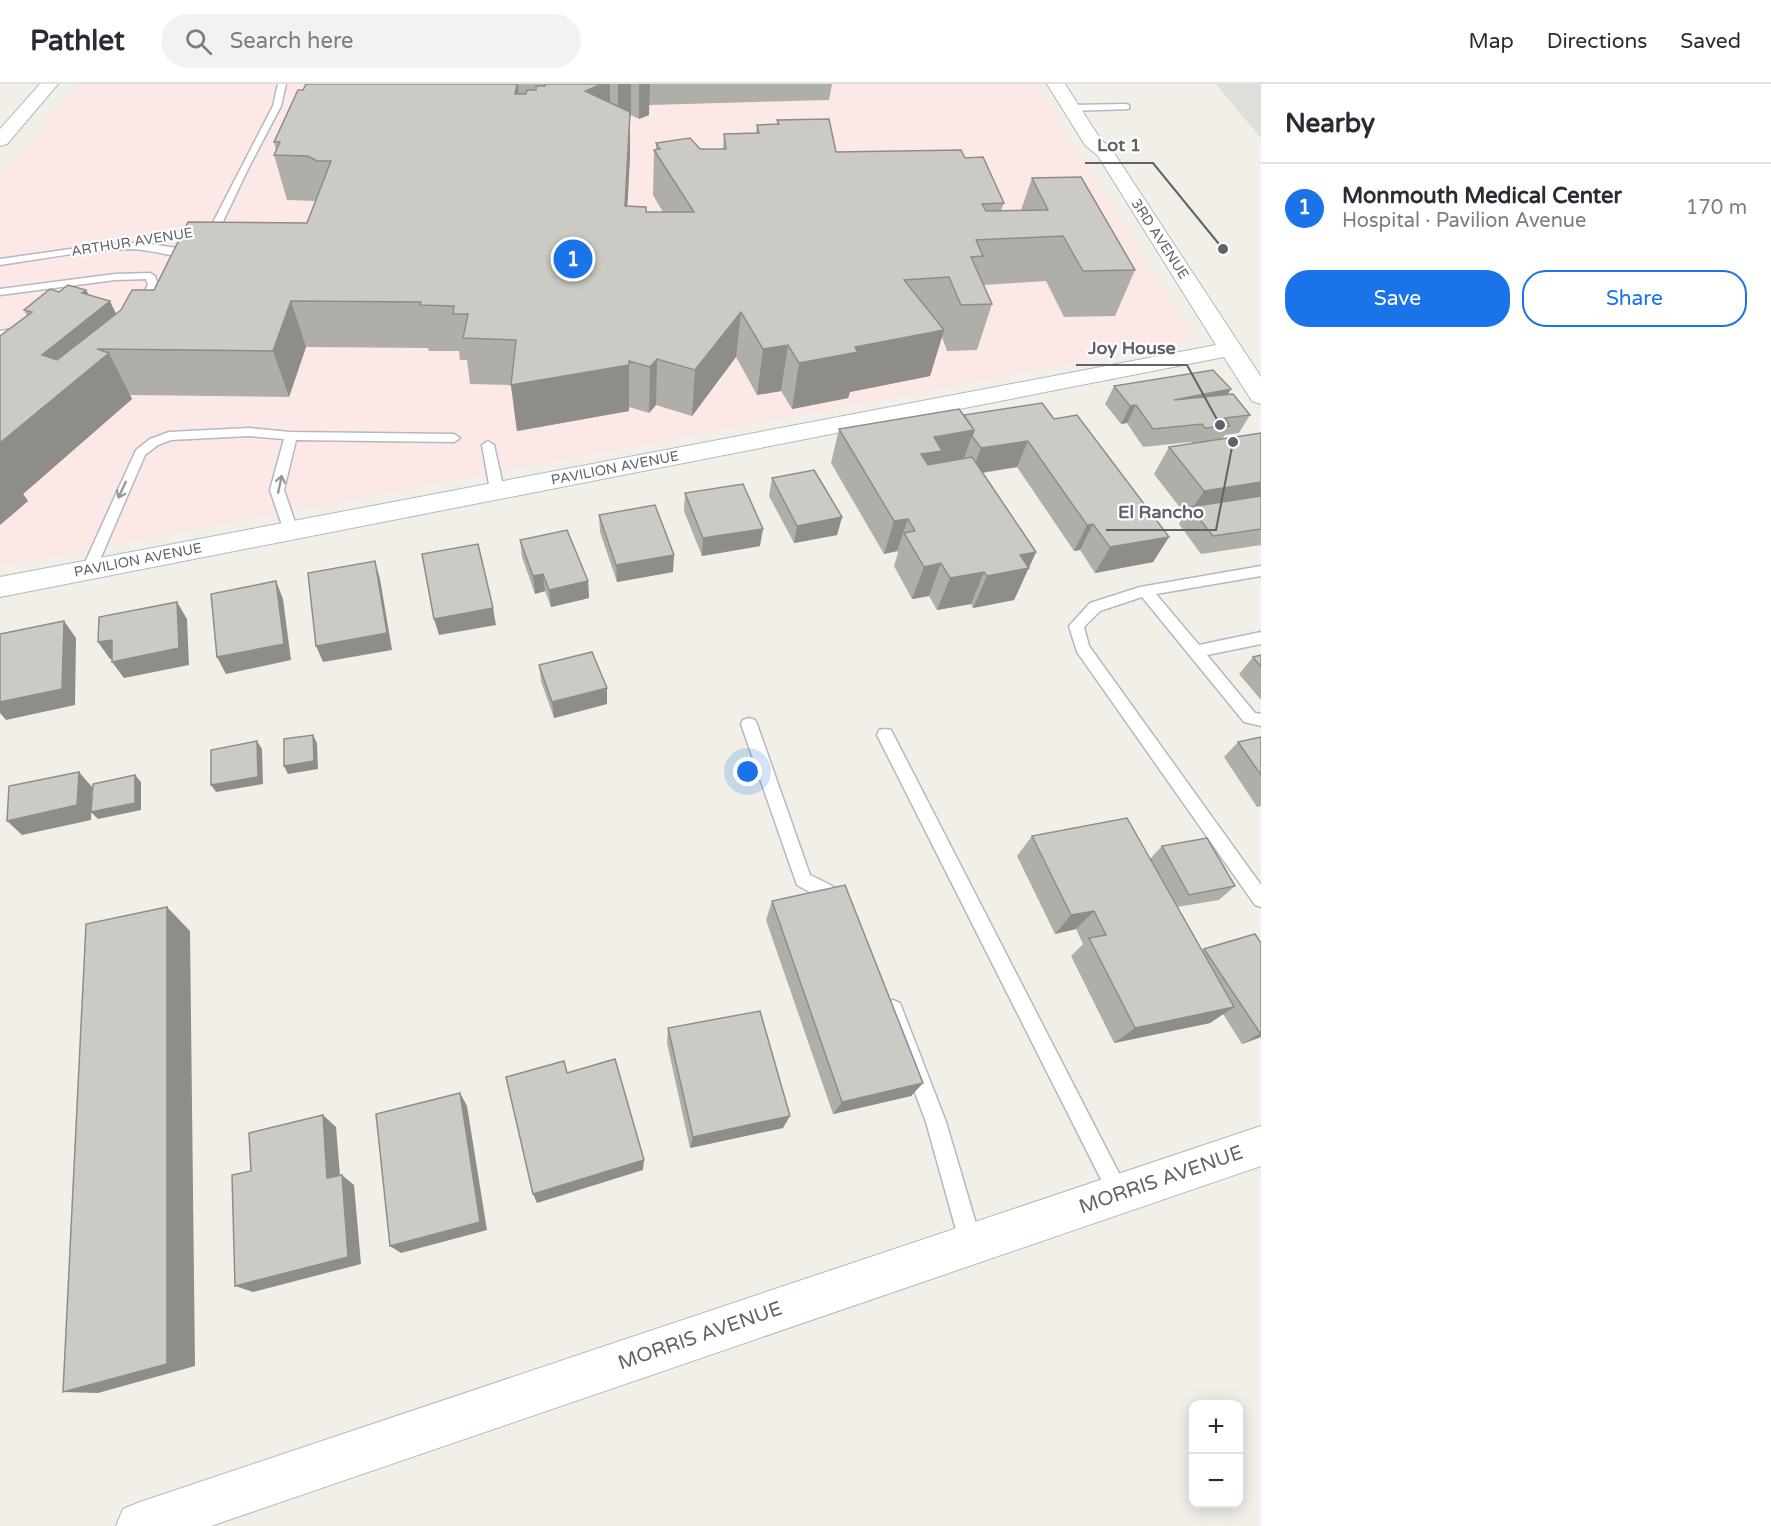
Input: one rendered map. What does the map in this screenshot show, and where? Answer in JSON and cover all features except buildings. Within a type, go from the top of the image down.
[{"type":"street","points":[[0,140],[49,84]]},
{"type":"street","name":"3RD AVENUE","points":[[1056,84],[1092,141],[1111,162],[1261,396]]},
{"type":"street","name":"PAVILION AVENUE","points":[[0,587],[1230,349]]},
{"type":"street","name":"MORRIS AVENUE","points":[[140,1526],[1261,1146]]},
{"type":"lane","points":[[59,253],[113,247],[160,248],[183,254],[200,255],[205,250],[277,106],[282,84]]},
{"type":"lane","points":[[1071,108],[1126,107]]},
{"type":"lane","name":"ARTHUR AVENUE","points":[[0,262],[169,237],[203,230],[217,222]]},
{"type":"lane","points":[[160,248],[158,242],[169,237]]},
{"type":"lane","points":[[0,292],[115,277],[150,276],[153,285],[147,299],[140,308],[130,313]]},
{"type":"lane","points":[[0,334],[29,330],[12,347]]},
{"type":"lane","points":[[89,569],[140,453],[154,442],[169,436],[233,432],[290,436],[454,438]]},
{"type":"lane","points":[[290,436],[290,446],[277,490],[291,531]]},
{"type":"lane","points":[[488,445],[497,490]]},
{"type":"lane","points":[[1261,571],[1145,591],[1095,608],[1076,626],[1082,648],[1261,899]]},
{"type":"lane","points":[[1145,591],[1250,718],[1261,720]]},
{"type":"lane","points":[[1194,652],[1261,638]]},
{"type":"lane","points":[[749,724],[803,880],[830,894],[848,912],[853,922]]},
{"type":"lane","points":[[885,735],[1119,1194]]},
{"type":"lane","points":[[887,996],[906,1038],[936,1122],[971,1245]]},
{"type":"shaded area","points":[[80,84],[1037,84],[1195,340],[0,566],[0,178]]},
{"type":"shaded area","points":[[1216,84],[1261,84],[1261,138],[1239,112]]},
{"type":"place","name":"Lot 1","points":[[1223,249]]},
{"type":"place","name":"Monmouth Medical Center","points":[[573,259]]},
{"type":"place","name":"Joy House","points":[[1220,425]]},
{"type":"place","name":"El Rancho","points":[[1233,442]]}]
